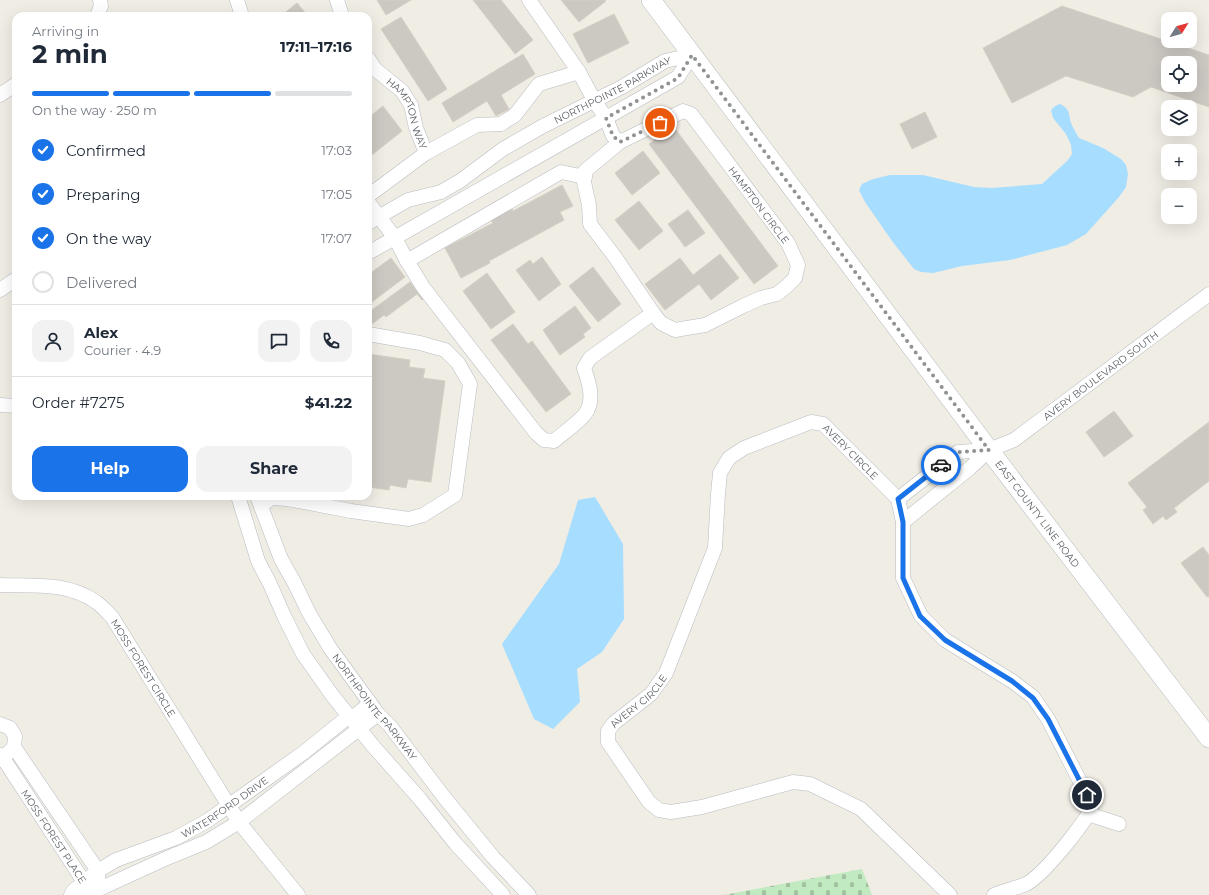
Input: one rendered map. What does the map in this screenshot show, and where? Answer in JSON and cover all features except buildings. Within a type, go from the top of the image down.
[{"type":"main road","name":"EAST COUNTY LINE ROAD","points":[[651,0],[989,450],[1209,738]]},
{"type":"street","points":[[99,12],[101,6],[100,0]]},
{"type":"street","points":[[237,0],[241,12]]},
{"type":"street","points":[[337,0],[341,12]]},
{"type":"street","points":[[529,0],[579,72],[594,100],[606,118],[613,136],[620,142]]},
{"type":"street","name":"NORTHPOINTE PARKWAY","points":[[373,219],[408,200],[441,192],[460,182],[503,149],[543,126],[622,87],[665,61],[692,55]]},
{"type":"street","name":"NORTHPOINTE PARKWAY","points":[[372,250],[388,240],[396,238],[678,78],[692,55]]},
{"type":"street","name":"HAMPTON WAY","points":[[372,64],[375,69],[402,91],[411,105],[416,128],[426,153]]},
{"type":"street","points":[[372,193],[426,153],[477,125],[501,124],[515,115],[539,84],[579,72]]},
{"type":"street","points":[[0,95],[12,87]]},
{"type":"street","name":"HAMPTON CIRCLE","points":[[683,111],[691,114],[788,243],[798,265],[795,278],[777,294],[761,298],[742,306],[705,325],[675,330],[661,323],[615,256],[590,224],[584,176],[585,171],[620,142],[683,111]]},
{"type":"street","points":[[407,261],[561,172],[584,176]]},
{"type":"street","points":[[373,219],[396,238],[407,261],[423,286],[481,364],[536,433],[544,440],[554,441],[586,414],[590,399],[589,381],[584,368],[590,358],[653,313]]},
{"type":"street","points":[[0,290],[12,282]]},
{"type":"street","name":"AVERY BOULEVARD SOUTH","points":[[989,450],[1014,440],[1209,294]]},
{"type":"street","points":[[293,500],[351,511],[409,519],[424,515],[455,495],[470,384],[458,363],[445,350],[420,342],[372,335]]},
{"type":"street","points":[[0,405],[12,406]]},
{"type":"street","name":"AVERY CIRCLE","points":[[898,499],[823,424],[811,422],[744,448],[729,458],[720,473],[715,548],[666,673],[651,694],[614,722],[608,731],[608,742],[649,802],[659,810],[671,812],[702,807],[793,782],[810,784],[862,809],[950,895]]},
{"type":"street","points":[[989,450],[958,452],[898,499],[903,522],[903,578],[920,616],[945,640],[1012,681],[1033,698],[1048,719],[1087,795],[1091,810],[1084,822],[1040,875],[1026,883],[994,895]]},
{"type":"street","points":[[903,522],[970,468],[989,450]]},
{"type":"street","points":[[239,500],[258,561],[303,654],[349,716],[455,843],[503,895]]},
{"type":"street","name":"NORTHPOINTE PARKWAY","points":[[259,501],[281,559],[309,613],[330,648],[374,709],[390,726],[444,797],[474,834],[525,890]]},
{"type":"street","name":"MOSS FOREST CIRCLE","points":[[0,584],[58,587],[78,592],[96,602],[112,617],[239,822],[298,895]]},
{"type":"street","name":"WATERFORD DRIVE","points":[[93,890],[98,871],[116,860],[181,835],[207,821],[309,748],[349,716],[374,709]]},
{"type":"street","name":"WATERFORD DRIVE","points":[[71,895],[73,891],[93,890],[206,842],[239,822],[360,729],[374,709]]},
{"type":"street","name":"MOSS FOREST PLACE","points":[[0,724],[5,725],[13,731],[16,736],[14,747],[6,754],[1,755],[50,830],[93,890]]},
{"type":"street","name":"MOSS FOREST PLACE","points":[[14,747],[98,871]]},
{"type":"street","points":[[309,748],[318,761]]},
{"type":"street","points":[[1088,814],[1119,824]]},
{"type":"street","points":[[50,830],[64,821]]},
{"type":"street","points":[[181,835],[188,849]]},
{"type":"street","points":[[510,895],[525,890]]},
{"type":"green space","points":[[862,869],[872,895],[724,895]]},
{"type":"water","points":[[1060,104],[1068,110],[1071,123],[1079,138],[1103,148],[1121,159],[1126,165],[1128,174],[1126,187],[1119,197],[1086,234],[1067,245],[1010,260],[962,266],[933,273],[921,272],[914,269],[892,241],[865,202],[859,190],[862,184],[873,179],[890,175],[923,175],[974,187],[991,188],[1042,184],[1067,161],[1072,154],[1071,145],[1066,134],[1053,118],[1051,110]]},
{"type":"water","points":[[595,497],[623,544],[624,619],[602,652],[577,669],[580,702],[553,729],[534,719],[502,644],[559,564],[578,500]]},
{"type":"way so far","points":[[660,123],[620,142],[613,136],[606,118],[678,78],[692,55],[989,450],[958,452],[941,465]]},
{"type":"route","points":[[941,465],[898,499],[903,522],[903,578],[920,616],[945,640],[1012,681],[1033,698],[1048,719],[1087,795]]}]
